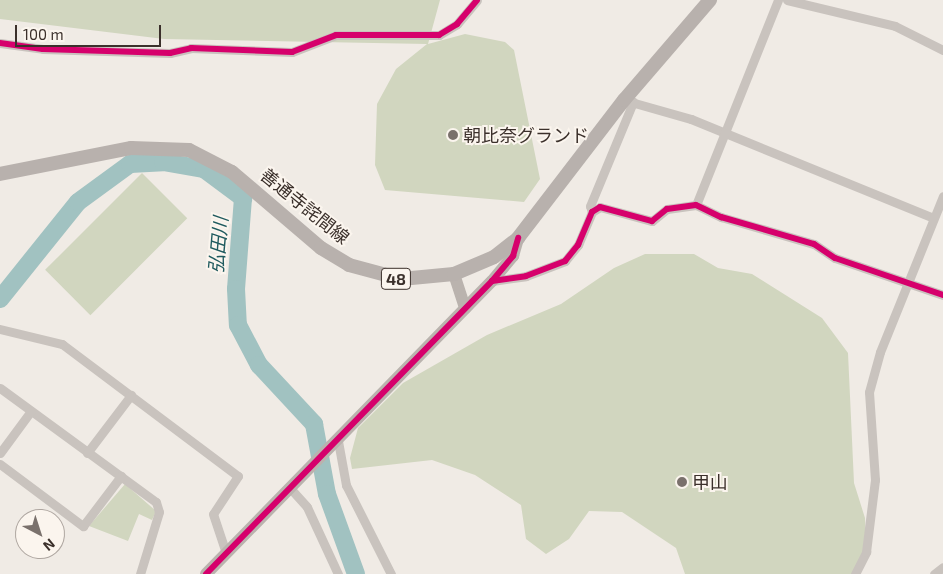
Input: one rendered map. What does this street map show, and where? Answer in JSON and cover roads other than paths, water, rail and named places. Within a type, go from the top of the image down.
[{"type":"main road","name":"善通寺詫間線","points":[[0,174],[130,148],[189,150],[232,172],[314,242],[349,264],[401,279],[454,274],[494,257],[518,238],[710,0]]},
{"type":"street","points":[[0,42],[161,52],[191,48],[292,52],[336,35],[439,35],[457,24],[477,0]]},
{"type":"street","points":[[696,205],[778,0]]},
{"type":"street","points":[[787,0],[895,26],[943,50]]},
{"type":"street","points":[[592,212],[590,206],[628,101],[724,134],[933,218]]},
{"type":"street","points":[[855,574],[866,552],[875,480],[869,392],[908,281],[920,261],[933,218],[943,196]]},
{"type":"street","points":[[492,281],[526,276],[565,261],[573,255],[592,212],[600,207],[652,221],[667,209],[696,205],[908,281],[943,296]]},
{"type":"street","points":[[206,574],[492,281],[513,256],[518,238]]},
{"type":"street","points":[[454,274],[465,308]]},
{"type":"street","points":[[0,329],[62,344],[238,476],[213,514],[226,553]]},
{"type":"street","points":[[0,388],[156,502],[159,512],[140,574]]},
{"type":"street","points":[[87,453],[131,395]]},
{"type":"street","points":[[0,453],[31,411]]},
{"type":"street","points":[[335,443],[346,486],[391,574]]},
{"type":"street","points":[[0,464],[83,526],[121,476]]},
{"type":"street","points":[[290,488],[307,508],[338,574]]},
{"type":"street","points":[[934,574],[943,567]]},
{"type":"waterway","name":"弘田川","points":[[0,299],[78,202],[130,164],[163,162],[204,169],[243,198],[236,289],[238,325],[259,365],[314,424],[327,494],[356,574]]},
{"type":"place","name":"朝比奈グランド","points":[[453,135]]},
{"type":"place","name":"甲山","points":[[682,482]]}]
